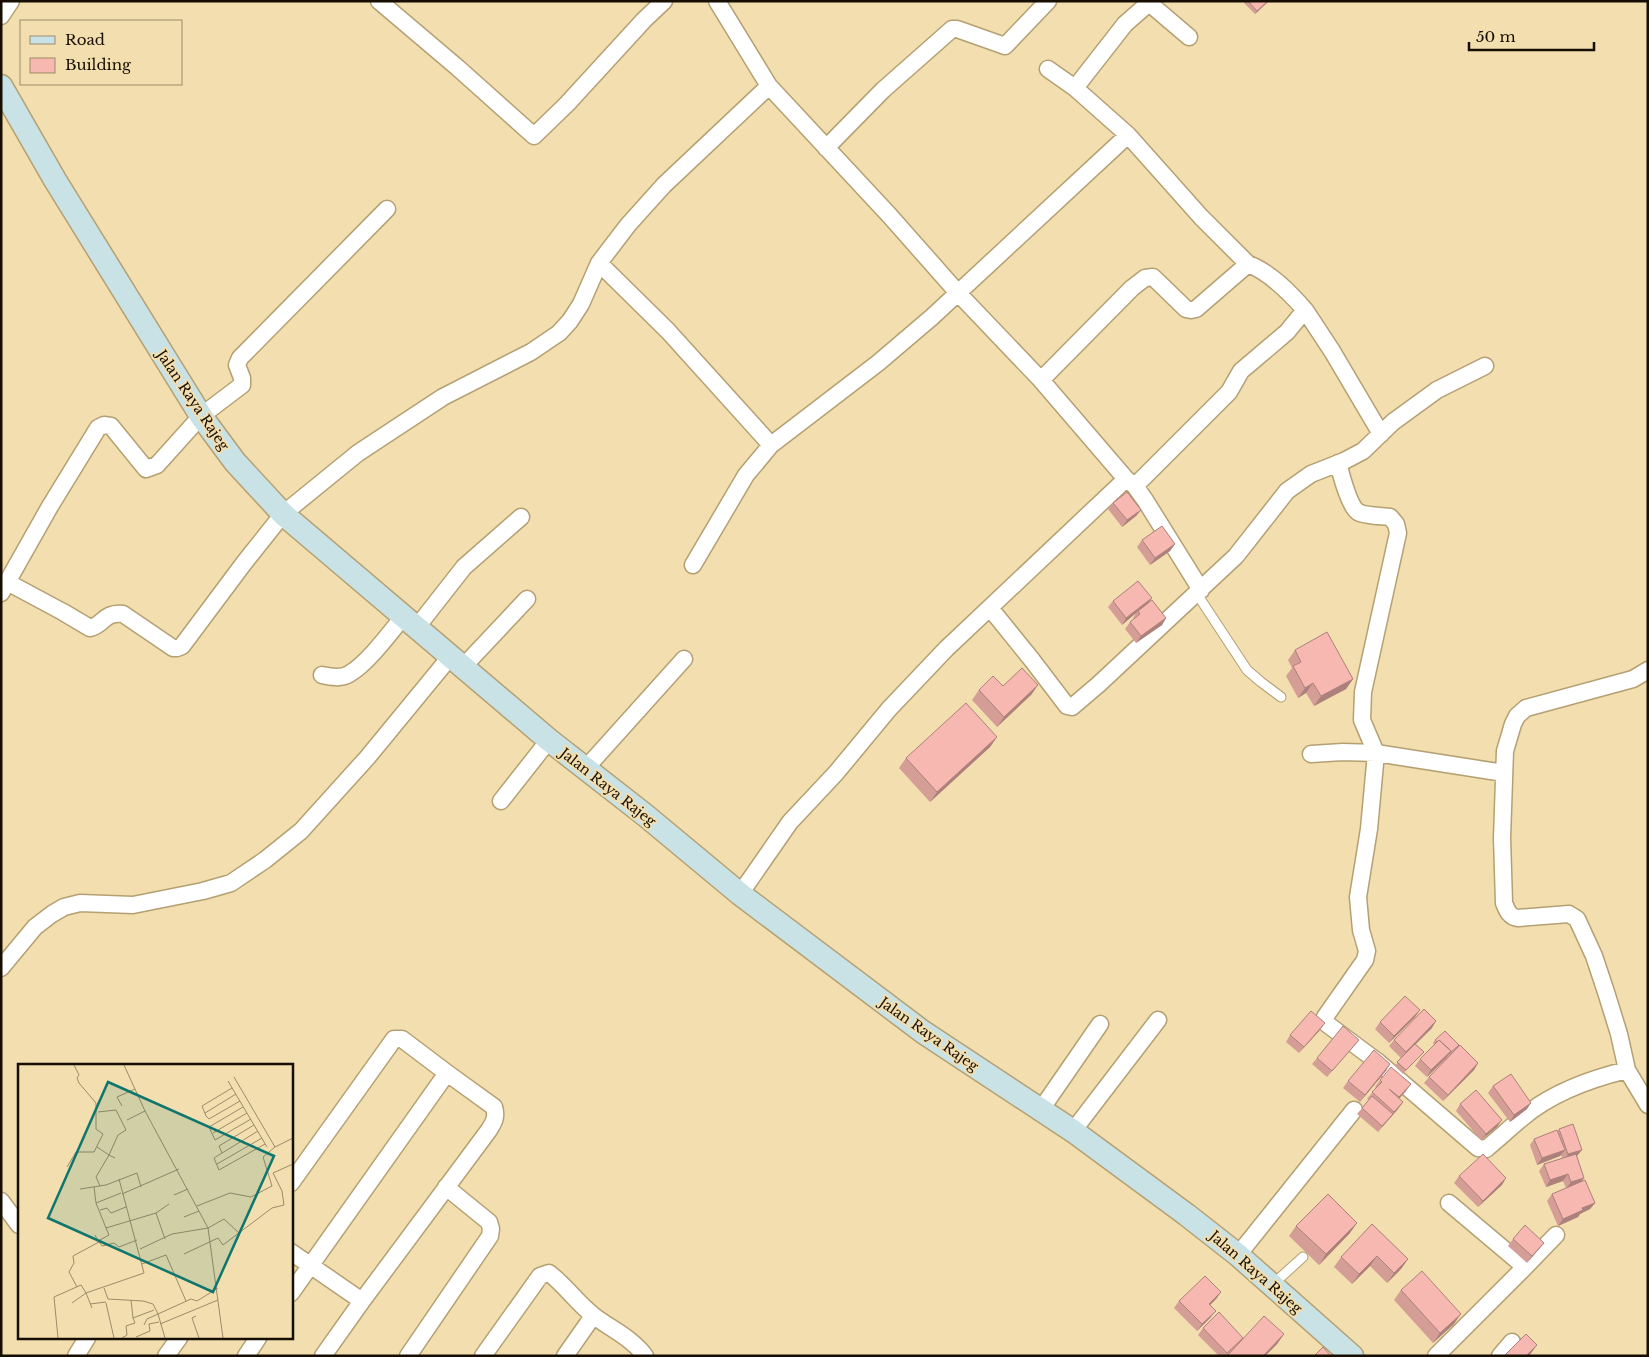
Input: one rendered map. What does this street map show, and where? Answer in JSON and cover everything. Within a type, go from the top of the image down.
[{"type":"main road","name":"Jalan Raya Rajeg","points":[[1,86],[56,180],[201,416],[235,462],[283,514],[549,740],[740,894],[923,1032],[1073,1131],[1187,1215],[1238,1255],[1352,1356]]},
{"type":"street","points":[[1,16],[12,1]]},
{"type":"street","points":[[379,1],[534,136],[567,104],[644,20],[664,1]]},
{"type":"street","points":[[717,1],[769,86],[890,216],[958,294],[1041,380],[1130,483],[1157,517],[1199,592]]},
{"type":"street","points":[[826,148],[883,90],[952,29],[957,29],[1005,46],[1048,1]]},
{"type":"street","points":[[1075,88],[1126,24],[1148,2],[1189,37]]},
{"type":"street","points":[[1048,68],[1075,88],[1128,135],[1200,217],[1248,264],[1257,267],[1272,278],[1305,310],[1332,350],[1381,434]]},
{"type":"street","points":[[387,209],[240,358],[237,365],[242,378],[242,385],[201,416],[157,466],[146,469],[111,426],[104,424],[98,428],[48,508],[4,588],[63,612],[90,628],[96,626],[103,618],[116,613],[123,614],[173,648],[178,648],[188,640],[244,563],[283,514],[358,453],[443,397],[531,352],[559,333],[570,321],[581,304],[599,263],[628,225],[664,185],[769,86]]},
{"type":"street","points":[[693,565],[746,476],[771,445],[878,363],[958,294],[1128,135]]},
{"type":"street","points":[[599,263],[668,332],[771,445]]},
{"type":"street","points":[[1041,380],[1132,288],[1145,278],[1153,277],[1186,309],[1191,310],[1196,308],[1248,264]]},
{"type":"street","points":[[740,894],[790,822],[836,773],[889,708],[946,649],[1230,392],[1241,371],[1287,332],[1305,310]]},
{"type":"street","points":[[990,608],[1069,708],[1093,690],[1236,556],[1287,491],[1310,474],[1338,464],[1363,451],[1393,422],[1437,390],[1486,366]]},
{"type":"street","points":[[1338,464],[1356,510],[1361,514],[1390,517],[1394,520],[1398,529],[1396,546],[1387,577],[1363,692],[1362,720],[1376,753],[1370,820],[1358,897],[1361,930],[1367,951],[1365,960],[1326,1017],[1327,1024],[1378,1062],[1478,1148],[1483,1149],[1486,1149],[1521,1118],[1556,1095],[1611,1074],[1627,1070]]},
{"type":"street","points":[[322,675],[335,677],[348,675],[410,622],[464,568],[521,517]]},
{"type":"street","points":[[1,968],[35,927],[64,907],[80,903],[133,905],[203,891],[231,883],[265,860],[301,831],[457,662],[527,599]]},
{"type":"street","points":[[586,768],[684,658]]},
{"type":"street","points":[[1648,670],[1633,679],[1526,708],[1517,716],[1505,751],[1502,838],[1504,903],[1508,913],[1513,918],[1569,914],[1577,919],[1594,956],[1606,992],[1619,1034],[1627,1070],[1648,1105]]},
{"type":"street","points":[[501,801],[549,740]]},
{"type":"street","points":[[1311,754],[1343,752],[1376,753],[1504,773]]},
{"type":"street","points":[[1073,1131],[1158,1020]]},
{"type":"street","points":[[1040,1111],[1100,1024]]},
{"type":"street","points":[[292,1182],[394,1038],[402,1039],[494,1107],[496,1118],[489,1130],[362,1300],[323,1356]]},
{"type":"street","points":[[292,1292],[447,1073]]},
{"type":"street","points":[[1238,1255],[1354,1110]]},
{"type":"street","points":[[408,1356],[490,1236],[489,1222],[446,1187]]},
{"type":"street","points":[[1,1201],[18,1223]]},
{"type":"street","points":[[1449,1203],[1526,1266]]},
{"type":"street","points":[[1436,1356],[1556,1235]]},
{"type":"street","points":[[292,1253],[362,1300]]},
{"type":"street","points":[[483,1356],[540,1276],[549,1273],[562,1283],[593,1316],[622,1334],[645,1356]]},
{"type":"street","points":[[565,1356],[593,1316]]},
{"type":"street","points":[[76,1356],[86,1340]]},
{"type":"street","points":[[166,1356],[178,1340]]},
{"type":"street","points":[[246,1356],[257,1340]]},
{"type":"street","points":[[1500,1356],[1512,1342]]},
{"type":"lane","points":[[1199,592],[1247,670],[1281,697]]},
{"type":"lane","points":[[1272,1285],[1303,1257]]},
{"type":"building","points":[[1248,1],[1268,1],[1257,11]]},
{"type":"building","points":[[1127,492],[1141,510],[1127,520],[1113,503]]},
{"type":"building","points":[[1162,526],[1175,544],[1155,558],[1142,540]]},
{"type":"building","points":[[1138,581],[1152,598],[1126,618],[1113,601]]},
{"type":"building","points":[[1152,600],[1166,618],[1141,636],[1130,622],[1140,614],[1138,611]]},
{"type":"building","points":[[1327,632],[1353,679],[1321,696],[1313,683],[1305,688],[1293,666],[1301,662],[1295,650]]},
{"type":"building","points":[[1022,668],[1038,685],[1004,717],[979,690],[993,676],[1003,686]]},
{"type":"building","points":[[966,703],[997,737],[937,792],[906,758]]},
{"type":"building","points":[[1405,996],[1420,1010],[1394,1036],[1380,1022]]},
{"type":"building","points":[[1424,1009],[1436,1021],[1406,1052],[1394,1040]]},
{"type":"building","points":[[1311,1011],[1325,1023],[1304,1047],[1290,1035]]},
{"type":"building","points":[[1343,1026],[1359,1040],[1332,1071],[1317,1058]]},
{"type":"building","points":[[1445,1031],[1459,1045],[1449,1054],[1451,1051],[1439,1040],[1437,1042],[1435,1040]]},
{"type":"building","points":[[1439,1040],[1451,1051],[1431,1070],[1420,1059]]},
{"type":"building","points":[[1415,1044],[1424,1052],[1406,1070],[1397,1062]]},
{"type":"building","points":[[1460,1045],[1478,1063],[1448,1095],[1429,1077]]},
{"type":"building","points":[[1374,1050],[1390,1064],[1365,1095],[1348,1081]]},
{"type":"building","points":[[1391,1067],[1411,1084],[1399,1097],[1389,1089],[1403,1102],[1394,1112],[1372,1092],[1382,1082],[1380,1080]]},
{"type":"building","points":[[1511,1074],[1531,1103],[1514,1115],[1493,1086]]},
{"type":"building","points":[[1476,1090],[1502,1120],[1486,1134],[1460,1104]]},
{"type":"building","points":[[1372,1096],[1393,1114],[1382,1126],[1362,1108]]},
{"type":"building","points":[[1573,1124],[1582,1150],[1568,1154],[1559,1129]]},
{"type":"building","points":[[1557,1130],[1565,1150],[1542,1158],[1534,1139]]},
{"type":"building","points":[[1483,1154],[1506,1178],[1483,1201],[1459,1176]]},
{"type":"building","points":[[1576,1154],[1584,1178],[1571,1182],[1568,1174],[1550,1180],[1544,1164]]},
{"type":"building","points":[[1585,1180],[1595,1203],[1563,1219],[1552,1194]]},
{"type":"building","points":[[1328,1194],[1357,1223],[1326,1254],[1296,1226]]},
{"type":"building","points":[[1372,1224],[1408,1259],[1394,1273],[1377,1256],[1359,1274],[1341,1257]]},
{"type":"building","points":[[1525,1225],[1544,1243],[1532,1256],[1513,1239]]},
{"type":"building","points":[[1422,1271],[1461,1314],[1440,1333],[1401,1290]]},
{"type":"building","points":[[1205,1276],[1221,1292],[1209,1304],[1216,1311],[1202,1324],[1179,1301]]},
{"type":"building","points":[[1219,1312],[1243,1338],[1227,1353],[1203,1328]]},
{"type":"building","points":[[1264,1316],[1284,1334],[1263,1356],[1227,1356]]},
{"type":"building","points":[[1526,1334],[1537,1345],[1526,1356],[1504,1356]]},
{"type":"building","points":[[1323,1347],[1331,1356],[1314,1356]]}]
